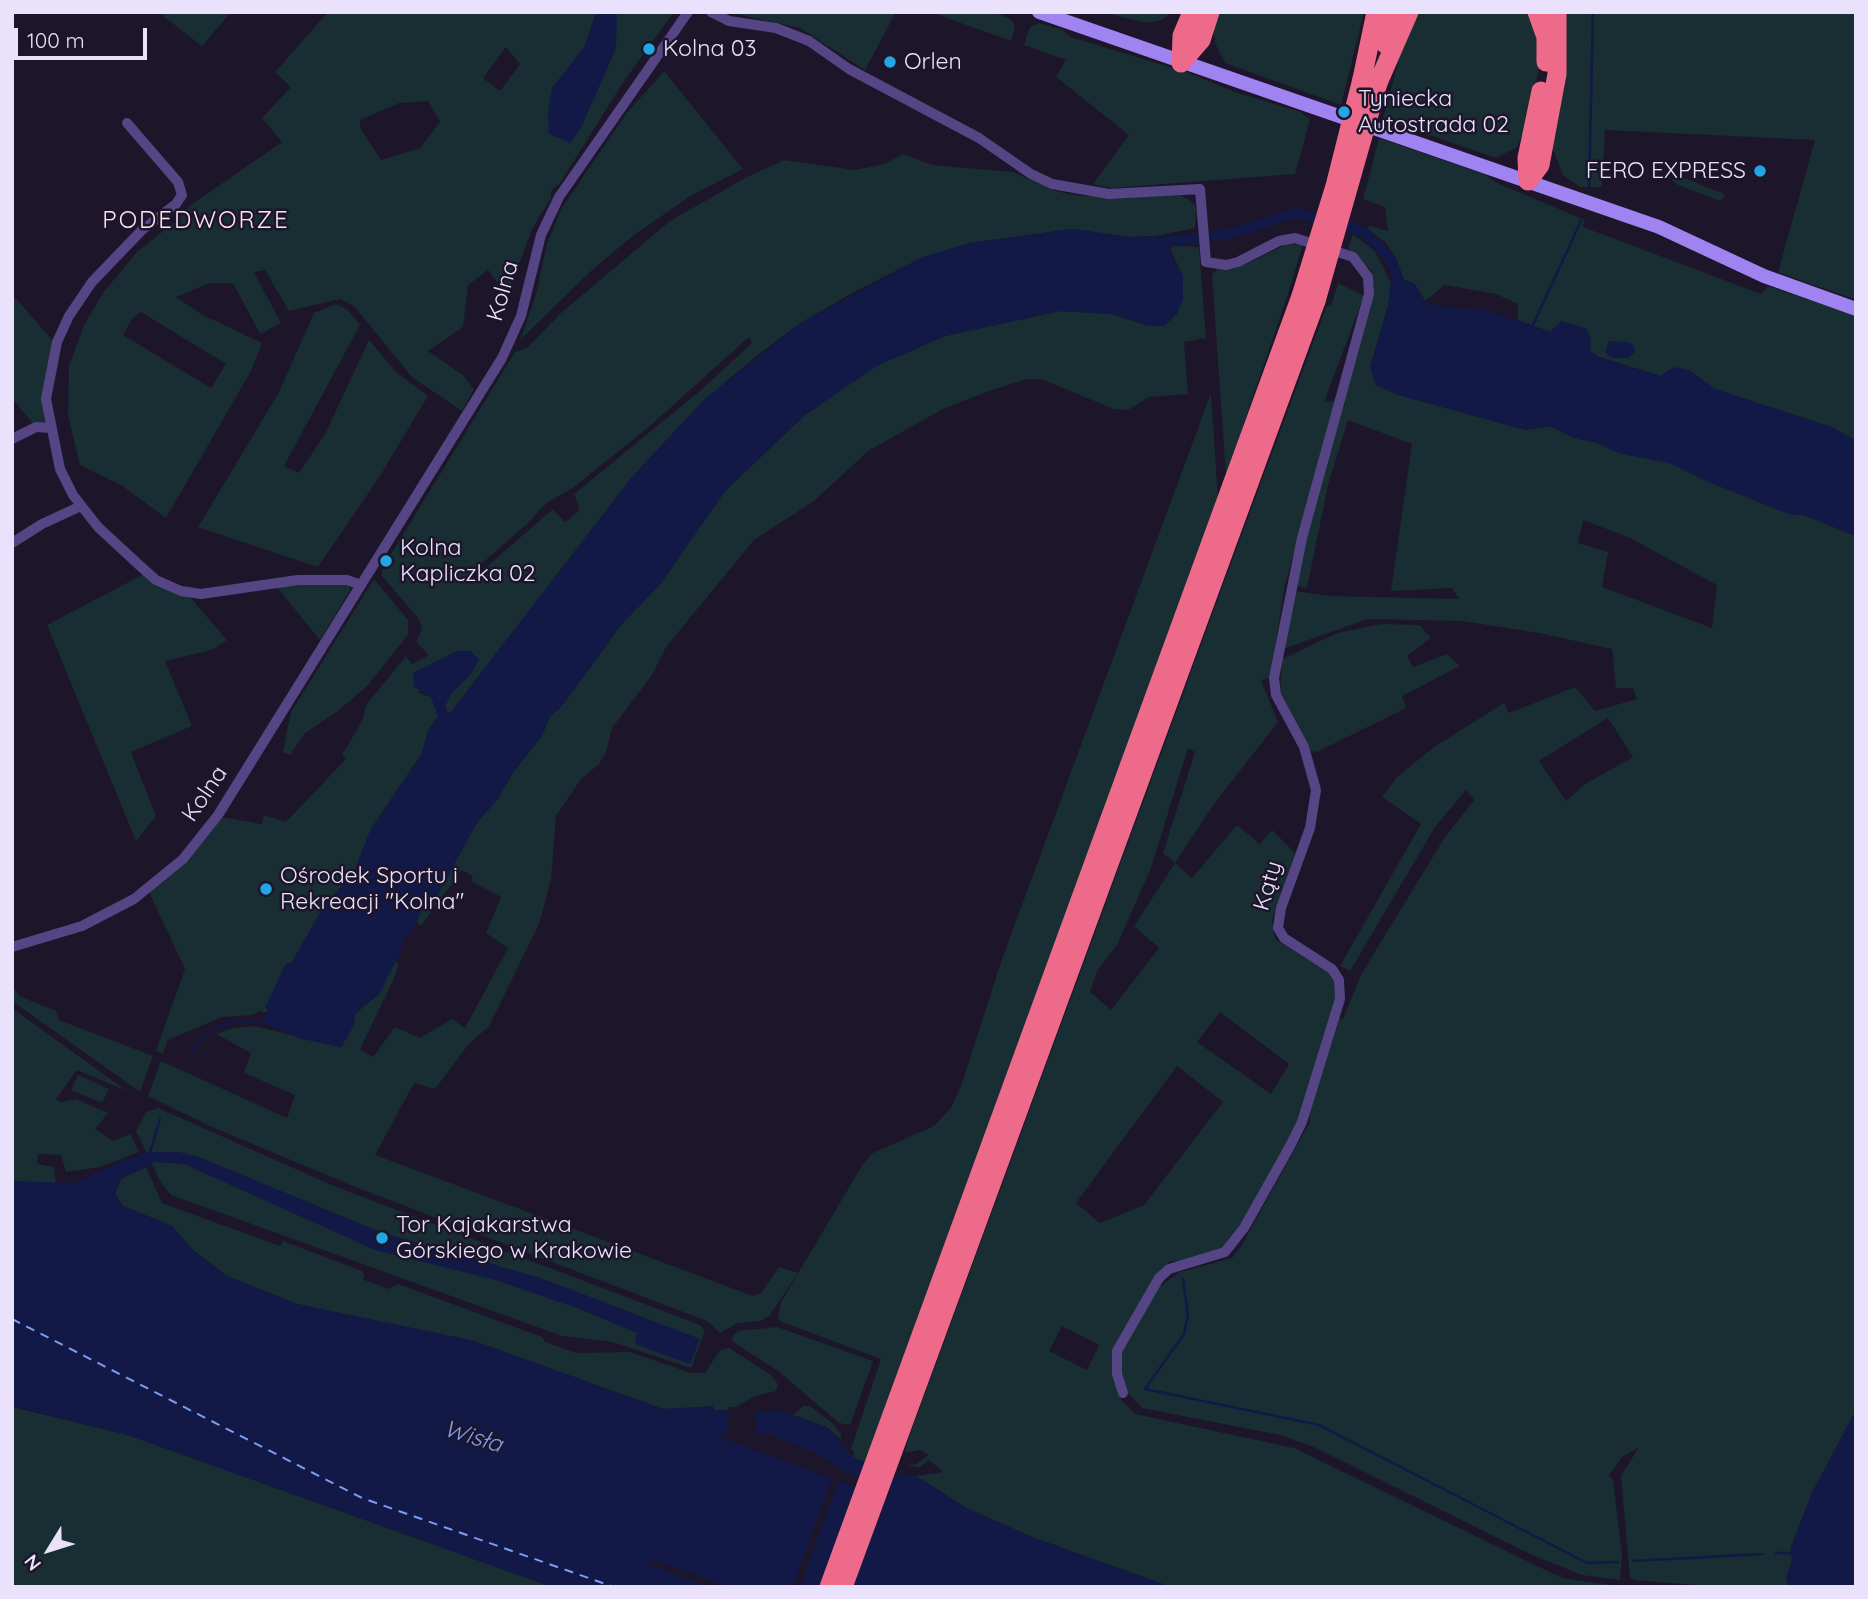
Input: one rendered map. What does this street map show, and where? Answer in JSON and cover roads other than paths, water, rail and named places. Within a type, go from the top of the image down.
[{"type":"highway","points":[[1181,62],[1182,36],[1192,12]]},
{"type":"highway","points":[[1181,62],[1200,40],[1210,12]]},
{"type":"highway","points":[[1368,12],[1368,77]]},
{"type":"highway","points":[[1368,77],[1376,12]]},
{"type":"highway","points":[[843,1587],[891,1436],[1308,298],[1368,77],[1391,12]]},
{"type":"highway","points":[[1368,77],[1409,12]]},
{"type":"highway","points":[[1528,181],[1527,158],[1548,50],[1537,12]]},
{"type":"highway","points":[[1528,181],[1540,165],[1555,86],[1560,44],[1557,12]]},
{"type":"highway","points":[[828,1587],[891,1436]]},
{"type":"street","name":"Kolna","points":[[12,947],[64,932],[99,918],[145,891],[183,859],[220,812],[502,358],[521,316],[541,235],[552,208],[688,12]]},
{"type":"street","name":"Kąty","points":[[711,12],[729,21],[776,28],[809,41],[849,69],[979,138],[1031,174],[1052,184],[1109,194],[1200,189],[1206,262],[1226,265],[1238,262],[1279,241],[1295,238],[1353,257],[1364,270],[1370,285],[1302,538],[1275,678],[1276,695],[1304,747],[1316,790],[1310,828],[1281,908],[1278,928],[1284,938],[1332,969],[1339,980],[1340,999],[1302,1122],[1289,1148],[1244,1228],[1225,1252],[1169,1269],[1158,1278],[1117,1351],[1117,1374],[1123,1393]]},
{"type":"street","points":[[1039,12],[1659,227],[1764,276],[1856,309]]},
{"type":"street","points":[[127,123],[178,182],[182,195],[176,204],[142,230],[92,282],[69,316],[57,342],[46,399],[60,469],[81,506],[98,527],[156,580],[181,591],[201,594],[298,580],[347,580],[361,584]]},
{"type":"street","points":[[12,439],[36,427],[50,428]]},
{"type":"street","points":[[12,543],[51,519],[81,506]]},
{"type":"water","points":[[596,12],[617,12],[616,48],[581,128],[570,143],[549,134],[548,111],[552,88],[584,47]]},
{"type":"water","points":[[1072,229],[1129,237],[1156,236],[1164,242],[1183,276],[1183,299],[1177,314],[1164,326],[1149,326],[1112,314],[1060,311],[945,336],[878,365],[804,416],[725,491],[661,583],[621,625],[562,706],[550,716],[542,736],[514,771],[497,800],[477,823],[437,895],[424,906],[414,928],[403,939],[402,949],[379,994],[355,1013],[354,1025],[341,1047],[302,1039],[263,1023],[268,1009],[265,1008],[286,963],[291,963],[326,903],[353,875],[371,829],[422,753],[428,730],[438,716],[431,697],[414,687],[413,673],[457,651],[471,651],[479,660],[471,674],[451,694],[445,706],[447,712],[451,712],[632,477],[704,400],[799,324],[923,257],[970,243]]},
{"type":"water","points":[[1404,280],[1414,283],[1425,301],[1433,305],[1489,311],[1550,332],[1561,321],[1586,328],[1591,337],[1590,350],[1599,357],[1660,376],[1674,367],[1689,370],[1715,389],[1834,428],[1856,441],[1856,536],[1804,515],[1789,514],[1702,479],[1670,463],[1618,453],[1598,443],[1574,438],[1550,426],[1526,430],[1395,394],[1375,385],[1370,367],[1388,305],[1391,283]]},
{"type":"water","points":[[1609,341],[1627,342],[1634,345],[1635,352],[1627,358],[1613,358],[1605,352]]},
{"type":"water","name":"Wisła","points":[[150,1152],[179,1152],[199,1157],[383,1233],[541,1278],[700,1339],[690,1364],[635,1344],[637,1333],[577,1308],[492,1279],[375,1250],[184,1164],[155,1162],[121,1179],[115,1194],[123,1206],[172,1226],[193,1250],[227,1276],[297,1304],[474,1341],[663,1409],[713,1406],[714,1410],[728,1410],[729,1434],[717,1436],[887,1499],[890,1490],[845,1472],[817,1453],[768,1434],[756,1434],[756,1411],[775,1412],[774,1409],[827,1427],[854,1458],[896,1473],[916,1476],[968,1509],[1032,1537],[1171,1587],[728,1587],[652,1559],[648,1564],[709,1587],[552,1587],[128,1435],[12,1406],[12,1181],[74,1183],[127,1159]]},
{"type":"water","points":[[1856,1410],[1856,1587],[1789,1587],[1786,1578],[1792,1560],[1791,1547],[1812,1493]]},
{"type":"waterway","points":[[1589,188],[1593,12]]},
{"type":"waterway","points":[[1164,242],[1229,234],[1296,213],[1365,232],[1391,259],[1399,282]]},
{"type":"waterway","points":[[1533,325],[1581,221]]},
{"type":"waterway","points":[[191,1051],[206,1034],[220,1026],[236,1022],[263,1023]]},
{"type":"waterway","points":[[150,1153],[160,1119]]},
{"type":"waterway","points":[[1183,1279],[1188,1315],[1184,1334],[1145,1389],[1319,1425],[1587,1563],[1618,1562]]},
{"type":"waterway","points":[[1776,1553],[1791,1553]]},
{"type":"waterway","points":[[1633,1561],[1763,1554]]},
{"type":"place","name":"Kolna 03","points":[[649,49]]},
{"type":"place","name":"Orlen","points":[[890,62]]},
{"type":"place","name":"Tyniecka Autostrada 02","points":[[1344,112]]},
{"type":"place","name":"FERO EXPRESS","points":[[1760,171]]},
{"type":"place","name":"Kolna Kapliczka 02","points":[[386,561]]},
{"type":"place","name":"Ośrodek Sportu i Rekreacji \"Kolna\"","points":[[266,889]]},
{"type":"place","name":"Tor Kajakarstwa Górskiego w Krakowie","points":[[382,1238]]},
{"type":"district","name":"PODEDWORZE","points":[[196,221]]}]
